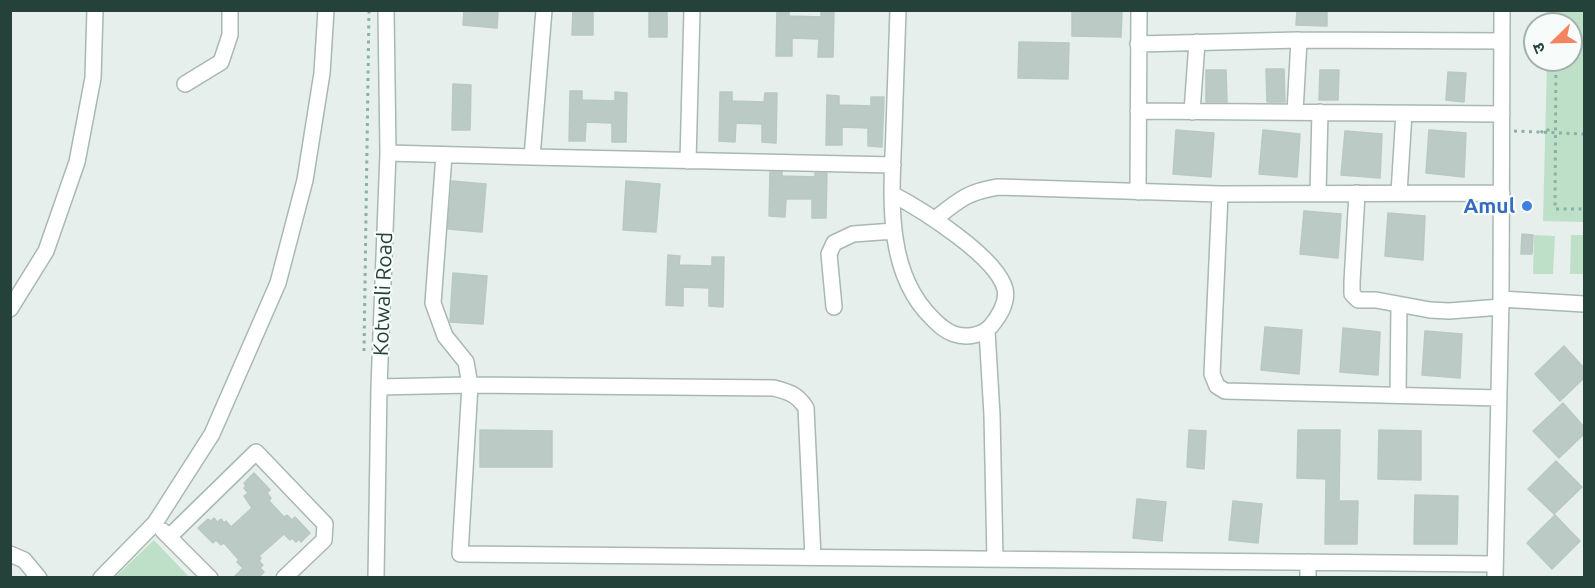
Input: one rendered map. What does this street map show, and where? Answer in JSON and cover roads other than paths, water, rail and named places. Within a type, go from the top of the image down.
[{"type":"street","points":[[10,309],[46,251],[77,162],[93,78],[95,10]]},
{"type":"street","points":[[185,84],[221,62],[230,35],[230,10]]},
{"type":"street","points":[[100,578],[154,523],[212,434],[278,283],[305,180],[322,73],[326,10]]},
{"type":"street","name":"Kotwali Road","points":[[376,578],[388,153],[386,10]]},
{"type":"street","points":[[532,157],[544,10]]},
{"type":"street","points":[[688,161],[692,10]]},
{"type":"street","points":[[892,194],[935,219],[985,260],[996,272],[1005,289],[1005,300],[1000,313],[987,331],[965,337],[947,332],[928,314],[915,298],[895,243],[892,194],[898,10]]},
{"type":"street","points":[[1138,192],[1139,10]]},
{"type":"street","points":[[444,155],[433,303],[446,336],[466,362],[470,386],[460,554],[995,559],[1308,570],[1495,571],[1501,303],[1502,10]]},
{"type":"street","points":[[1138,44],[1299,40],[1502,41]]},
{"type":"street","points":[[1295,112],[1299,40]]},
{"type":"street","points":[[1192,112],[1197,42]]},
{"type":"street","points":[[1138,111],[1502,114]]},
{"type":"street","points":[[1318,193],[1320,112]]},
{"type":"street","points":[[1400,193],[1404,113]]},
{"type":"street","points":[[388,153],[893,165]]},
{"type":"street","points":[[935,219],[965,196],[979,190],[998,187],[1220,194],[1502,193]]},
{"type":"street","points":[[1357,193],[1352,294],[1358,300],[1449,311],[1501,303],[1584,304]]},
{"type":"street","points":[[1220,194],[1212,374],[1217,386],[1225,391],[1499,398]]},
{"type":"street","points":[[834,307],[829,254],[834,243],[852,234],[894,231]]},
{"type":"street","points":[[1398,395],[1399,304]]},
{"type":"street","points":[[987,331],[992,415],[995,559]]},
{"type":"street","points":[[380,387],[774,388],[790,392],[799,397],[806,408],[813,557]]},
{"type":"street","points":[[170,536],[256,452],[325,524],[324,540],[284,578]]},
{"type":"street","points":[[154,523],[170,536],[210,578]]},
{"type":"street","points":[[10,554],[24,560],[39,578]]},
{"type":"place","name":"Amul","points":[[1527,206]]}]
